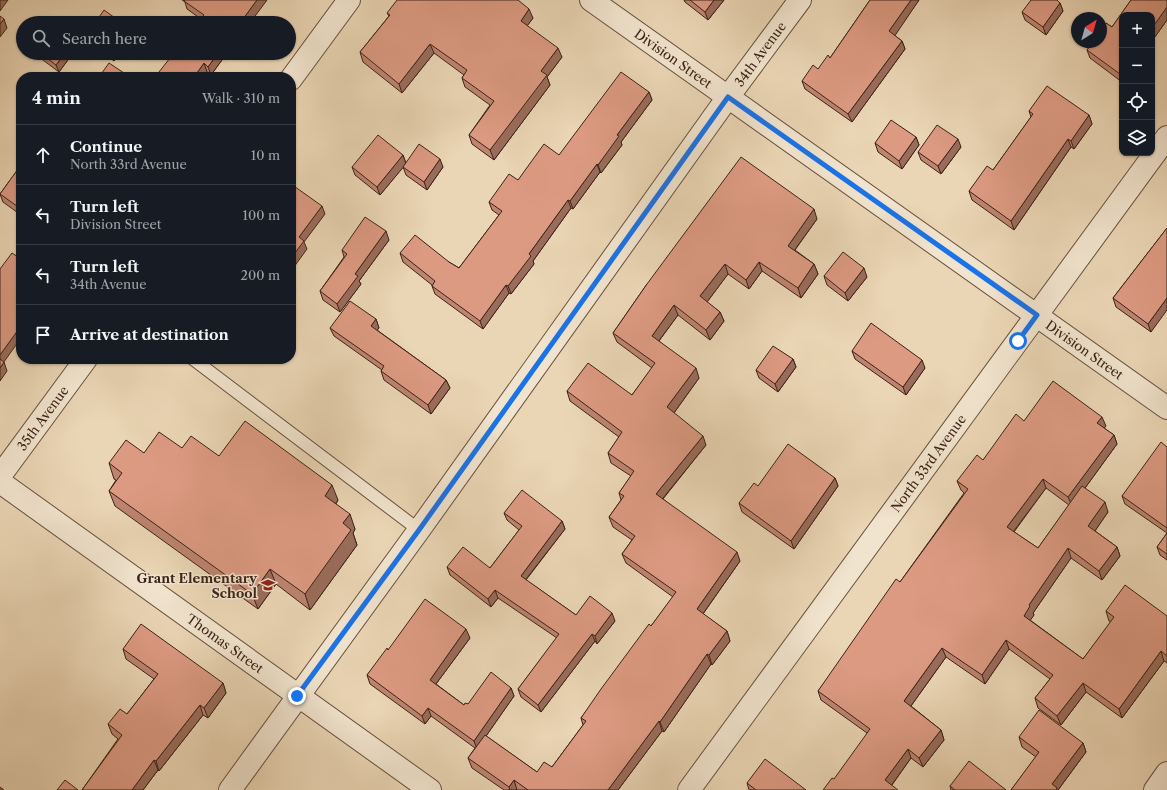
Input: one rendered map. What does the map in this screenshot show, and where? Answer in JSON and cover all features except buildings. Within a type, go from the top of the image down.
[{"type":"street","points":[[296,72],[349,0]]},
{"type":"street","name":"Division Street","points":[[591,0],[1167,408]]},
{"type":"street","name":"34th Avenue","points":[[230,790],[419,530],[728,97],[800,0]]},
{"type":"street","name":"North 33rd Avenue","points":[[689,790],[1167,136]]},
{"type":"street","name":"35th Avenue","points":[[0,476],[82,364]]},
{"type":"street","name":"Thomas Street","points":[[0,482],[430,790]]},
{"type":"street","points":[[1155,790],[1167,773]]},
{"type":"lane","points":[[200,364],[419,530]]},
{"type":"place","name":"Grant Elementary School","points":[[268,585]]},
{"type":"route","points":[[297,696],[419,530],[728,97],[1037,315],[1018,341]]}]
